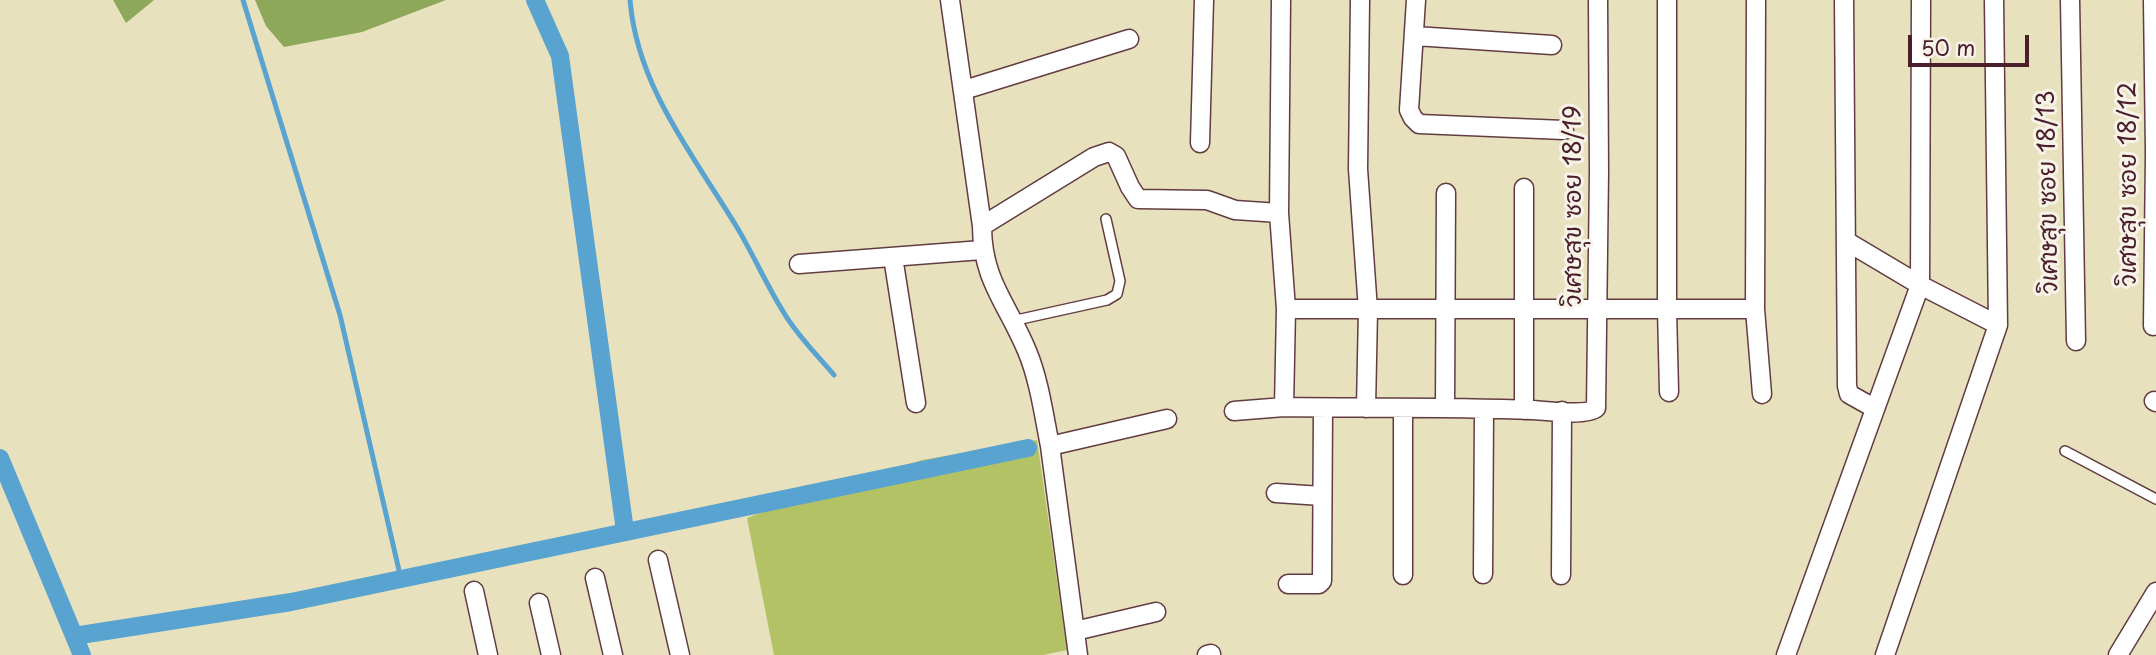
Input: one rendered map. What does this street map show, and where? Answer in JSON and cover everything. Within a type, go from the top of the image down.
[{"type":"street","points":[[950,0],[982,226],[982,250],[988,271],[1028,352],[1050,446],[1078,655]]},
{"type":"street","points":[[1200,143],[1204,0]]},
{"type":"street","points":[[1281,0],[1279,213],[1286,309],[1284,407]]},
{"type":"street","points":[[1360,0],[1357,170],[1368,310],[1366,408]]},
{"type":"street","points":[[1416,0],[1409,110],[1419,124],[1564,130]]},
{"type":"street","name":"วิเศษสุข ซอย 18/19","points":[[1562,411],[1595,411],[1598,388],[1598,0]]},
{"type":"street","points":[[1667,0],[1669,392]]},
{"type":"street","points":[[1756,0],[1755,309],[1762,394]]},
{"type":"street","points":[[1844,0],[1847,386],[1849,394],[1874,408]]},
{"type":"street","points":[[1786,655],[1920,285],[1921,0]]},
{"type":"street","points":[[1885,655],[1998,325],[1994,0]]},
{"type":"street","name":"วิเศษสุข ซอย 18/13","points":[[2070,0],[2076,341]]},
{"type":"street","name":"วิเศษสุข ซอย 18/12","points":[[2152,326],[2155,153],[2153,0]]},
{"type":"street","points":[[1415,36],[1552,45]]},
{"type":"street","points":[[964,90],[1129,39]]},
{"type":"street","points":[[982,226],[1094,157],[1109,152],[1116,156],[1138,199],[1207,200],[1235,210],[1279,213]]},
{"type":"street","points":[[1524,188],[1524,410]]},
{"type":"street","points":[[1445,408],[1446,193]]},
{"type":"street","points":[[1846,241],[1920,285],[1998,325]]},
{"type":"street","points":[[799,264],[982,250]]},
{"type":"street","points":[[893,257],[916,403]]},
{"type":"street","points":[[1286,309],[1755,309]]},
{"type":"street","points":[[1234,411],[1284,407],[1562,411],[1561,575]]},
{"type":"street","points":[[1288,584],[1318,584],[1322,581],[1323,408]]},
{"type":"street","points":[[1403,409],[1403,575]]},
{"type":"street","points":[[1483,573],[1484,410]]},
{"type":"street","points":[[1050,446],[1167,419]]},
{"type":"street","points":[[1276,493],[1322,496]]},
{"type":"street","points":[[658,560],[680,655]]},
{"type":"street","points":[[595,578],[613,655]]},
{"type":"street","points":[[474,592],[488,655]]},
{"type":"street","points":[[2118,655],[2154,600]]},
{"type":"street","points":[[539,603],[551,655]]},
{"type":"street","points":[[1075,631],[1156,612]]},
{"type":"lane","points":[[1012,321],[1107,300],[1117,294],[1120,281],[1106,219]]},
{"type":"lane","points":[[2065,451],[2156,499]]},
{"type":"green space","points":[[113,0],[154,0],[126,23]]},
{"type":"green space","points":[[255,0],[446,0],[362,32],[284,47],[266,26]]},
{"type":"green space","points":[[1037,440],[1067,650],[1043,655],[774,655],[747,518],[806,495],[922,460]]},
{"type":"waterway","points":[[243,0],[340,315],[401,579]]},
{"type":"waterway","points":[[535,0],[560,56],[625,531]]},
{"type":"waterway","points":[[630,0],[635,32],[644,62],[670,120],[738,229],[789,321],[834,375]]},
{"type":"waterway","points":[[74,636],[291,602],[1028,448]]},
{"type":"waterway","points":[[0,458],[82,655]]}]
